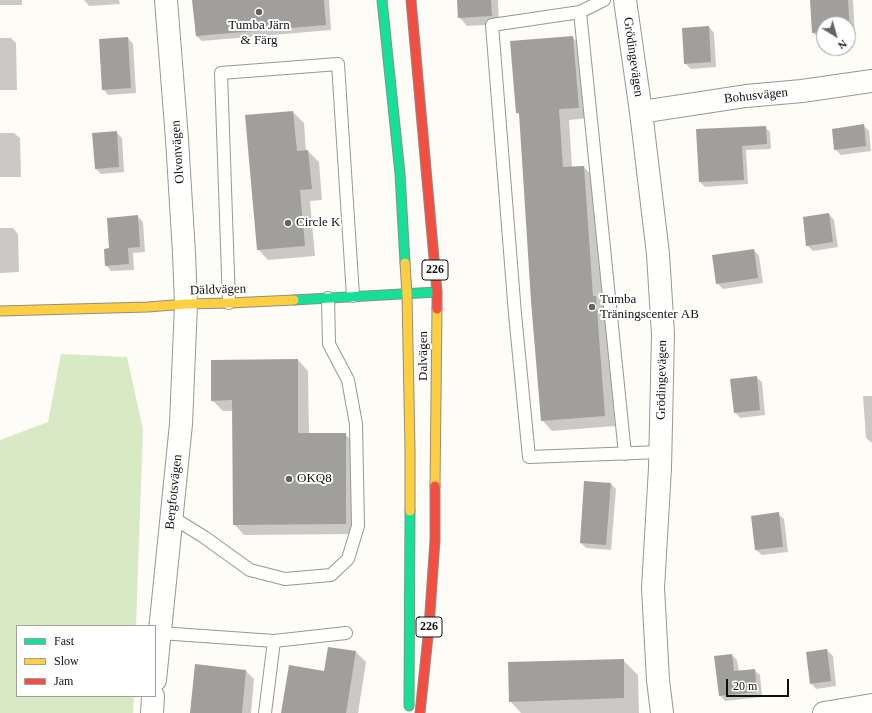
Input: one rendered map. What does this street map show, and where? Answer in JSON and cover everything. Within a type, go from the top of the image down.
[{"type":"main road","name":"Dalvägen","points":[[382,0],[404,217],[408,294],[410,450],[409,713]]},
{"type":"main road","name":"Dalvägen","points":[[411,0],[437,292],[435,540],[429,627],[420,713]]},
{"type":"main road","name":"Däldvägen","points":[[0,311],[148,307],[186,304],[229,304],[437,292]]},
{"type":"street","name":"Olvonvägen","points":[[166,0],[177,139],[186,304]]},
{"type":"street","name":"Grödingevägen","points":[[625,0],[641,112],[658,254],[663,334],[661,452],[653,588],[658,680],[662,713]]},
{"type":"street","name":"Bohusvägen","points":[[641,112],[746,96],[802,91],[872,82]]},
{"type":"street","name":"Bergfotsvägen","points":[[156,671],[181,424],[186,304]]},
{"type":"street","points":[[152,713],[154,697]]},
{"type":"street","points":[[824,713],[872,705]]},
{"type":"lane","points":[[604,0],[580,12],[492,25],[515,314],[528,450],[529,457],[661,452]]},
{"type":"lane","points":[[580,12],[625,454]]},
{"type":"lane","points":[[229,304],[221,73],[338,64],[353,296]]},
{"type":"lane","points":[[172,517],[204,537],[250,570],[285,579],[331,575],[348,559],[358,526],[356,424],[348,380],[329,344],[328,298]]},
{"type":"lane","points":[[160,634],[274,641],[346,634]]},
{"type":"lane","points":[[266,713],[274,641]]},
{"type":"green space","points":[[61,354],[127,357],[143,429],[136,625],[16,625],[16,697],[134,697],[133,713],[0,713],[0,440],[48,422]]},
{"type":"building","name":"Tumba Järn & Färg","points":[[192,0],[324,0],[326,25],[196,36]]},
{"type":"building","points":[[457,0],[491,0],[492,16],[458,18]]},
{"type":"building","points":[[810,0],[848,0],[849,16],[816,16],[816,33],[812,33]]},
{"type":"building","points":[[709,26],[711,62],[684,64],[682,28]]},
{"type":"building","points":[[573,36],[579,108],[559,109],[563,167],[584,166],[593,296],[596,296],[605,416],[541,421],[531,301],[519,113],[516,113],[510,41]]},
{"type":"building","points":[[128,37],[131,88],[102,90],[99,39]]},
{"type":"building","points":[[293,111],[297,151],[308,150],[312,189],[300,190],[305,246],[257,250],[245,115]]},
{"type":"building","points":[[864,124],[866,146],[834,150],[832,129]]},
{"type":"building","points":[[766,126],[767,144],[742,146],[744,180],[699,182],[696,129]]},
{"type":"building","points":[[117,131],[119,167],[95,169],[92,133]]},
{"type":"building","points":[[829,213],[833,242],[806,246],[803,217]]},
{"type":"building","points":[[138,215],[140,247],[128,248],[129,264],[105,266],[104,249],[109,248],[107,218]]},
{"type":"building","points":[[754,249],[758,278],[716,284],[712,255]]},
{"type":"building","name":"OKQ8","points":[[298,359],[298,433],[346,433],[346,524],[233,525],[232,400],[211,401],[211,360]]},
{"type":"building","points":[[757,376],[760,410],[734,413],[730,379]]},
{"type":"building","points":[[584,481],[611,483],[606,545],[580,543]]},
{"type":"building","points":[[779,512],[783,547],[755,550],[751,516]]},
{"type":"building","points":[[328,647],[356,651],[346,713],[281,713],[289,665],[324,671]]},
{"type":"building","points":[[827,649],[831,681],[810,684],[806,652]]},
{"type":"building","points":[[732,654],[734,671],[755,669],[757,692],[719,696],[714,656]]},
{"type":"building","points":[[624,659],[624,698],[509,702],[508,662]]},
{"type":"building","points":[[195,664],[246,670],[242,713],[190,713]]},
{"type":"traffic: fast","points":[[382,0],[400,174],[405,263]]},
{"type":"traffic: fast","points":[[294,300],[437,292]]},
{"type":"traffic: fast","points":[[409,706],[410,511]]},
{"type":"traffic: slow","points":[[405,263],[407,294],[410,511]]},
{"type":"traffic: slow","points":[[0,311],[148,307],[294,300]]},
{"type":"traffic: slow","points":[[435,486],[437,309]]},
{"type":"traffic: jam","points":[[411,0],[437,292],[437,309]]},
{"type":"traffic: jam","points":[[420,713],[429,627],[435,540],[435,486]]},
{"type":"place","name":"Tumba Järn & Färg","points":[[259,12]]},
{"type":"place","name":"Circle K","points":[[288,223]]},
{"type":"place","name":"Tumba Träningscenter AB","points":[[592,307]]},
{"type":"place","name":"OKQ8","points":[[289,479]]}]
